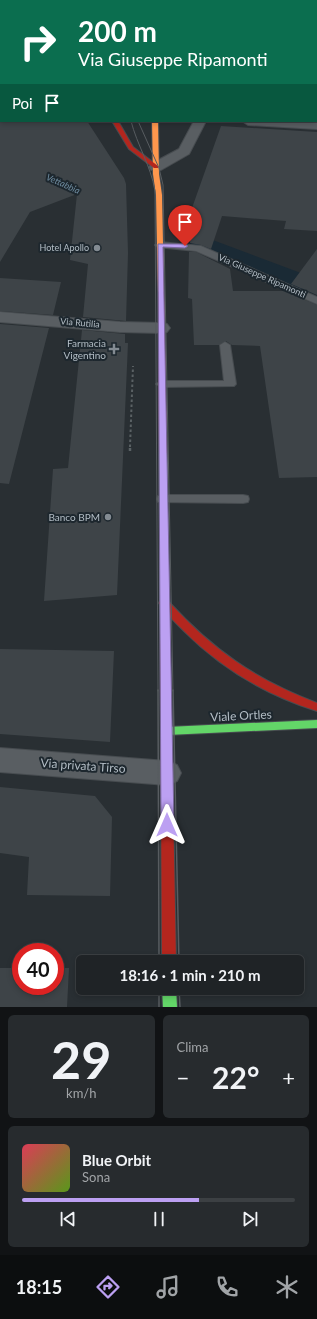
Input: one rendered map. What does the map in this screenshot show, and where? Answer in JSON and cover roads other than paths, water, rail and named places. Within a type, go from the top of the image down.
[{"type":"street","points":[[115,122],[125,142],[139,157],[156,167]]},
{"type":"street","points":[[155,122],[160,245],[169,955]]},
{"type":"street","points":[[156,167],[184,151],[199,122]]},
{"type":"street","points":[[265,122],[317,125]]},
{"type":"street","name":"Via Rutilia","points":[[0,317],[120,327],[161,328]]},
{"type":"street","points":[[164,603],[191,634],[231,668],[263,686],[297,701],[317,707]]},
{"type":"street","name":"Viale Ortles","points":[[167,731],[317,724]]},
{"type":"street","name":"Via privata Tirso","points":[[0,760],[167,773]]},
{"type":"street","points":[[169,995],[170,1007]]},
{"type":"lane","name":"Via Giuseppe Ripamonti","points":[[160,245],[198,248],[317,301]]},
{"type":"lane","points":[[162,384],[230,384],[225,345]]},
{"type":"lane","points":[[163,500],[243,499]]},
{"type":"waterway","name":"Vettabbia","points":[[194,240],[317,288]]},
{"type":"tram line","points":[[131,122],[155,191],[158,691]]},
{"type":"tram line","points":[[138,122],[159,168],[163,185],[173,691]]},
{"type":"tram line","points":[[158,690],[159,955]]},
{"type":"tram line","points":[[173,690],[179,955]]},
{"type":"tram line","points":[[159,995],[159,1007]]},
{"type":"tram line","points":[[179,995],[180,1007]]},
{"type":"place","name":"Hotel Apollo","points":[[97,248]]},
{"type":"place","name":"Farmacia Vigentino","points":[[114,349]]},
{"type":"place","name":"Banco BPM","points":[[108,517]]}]
